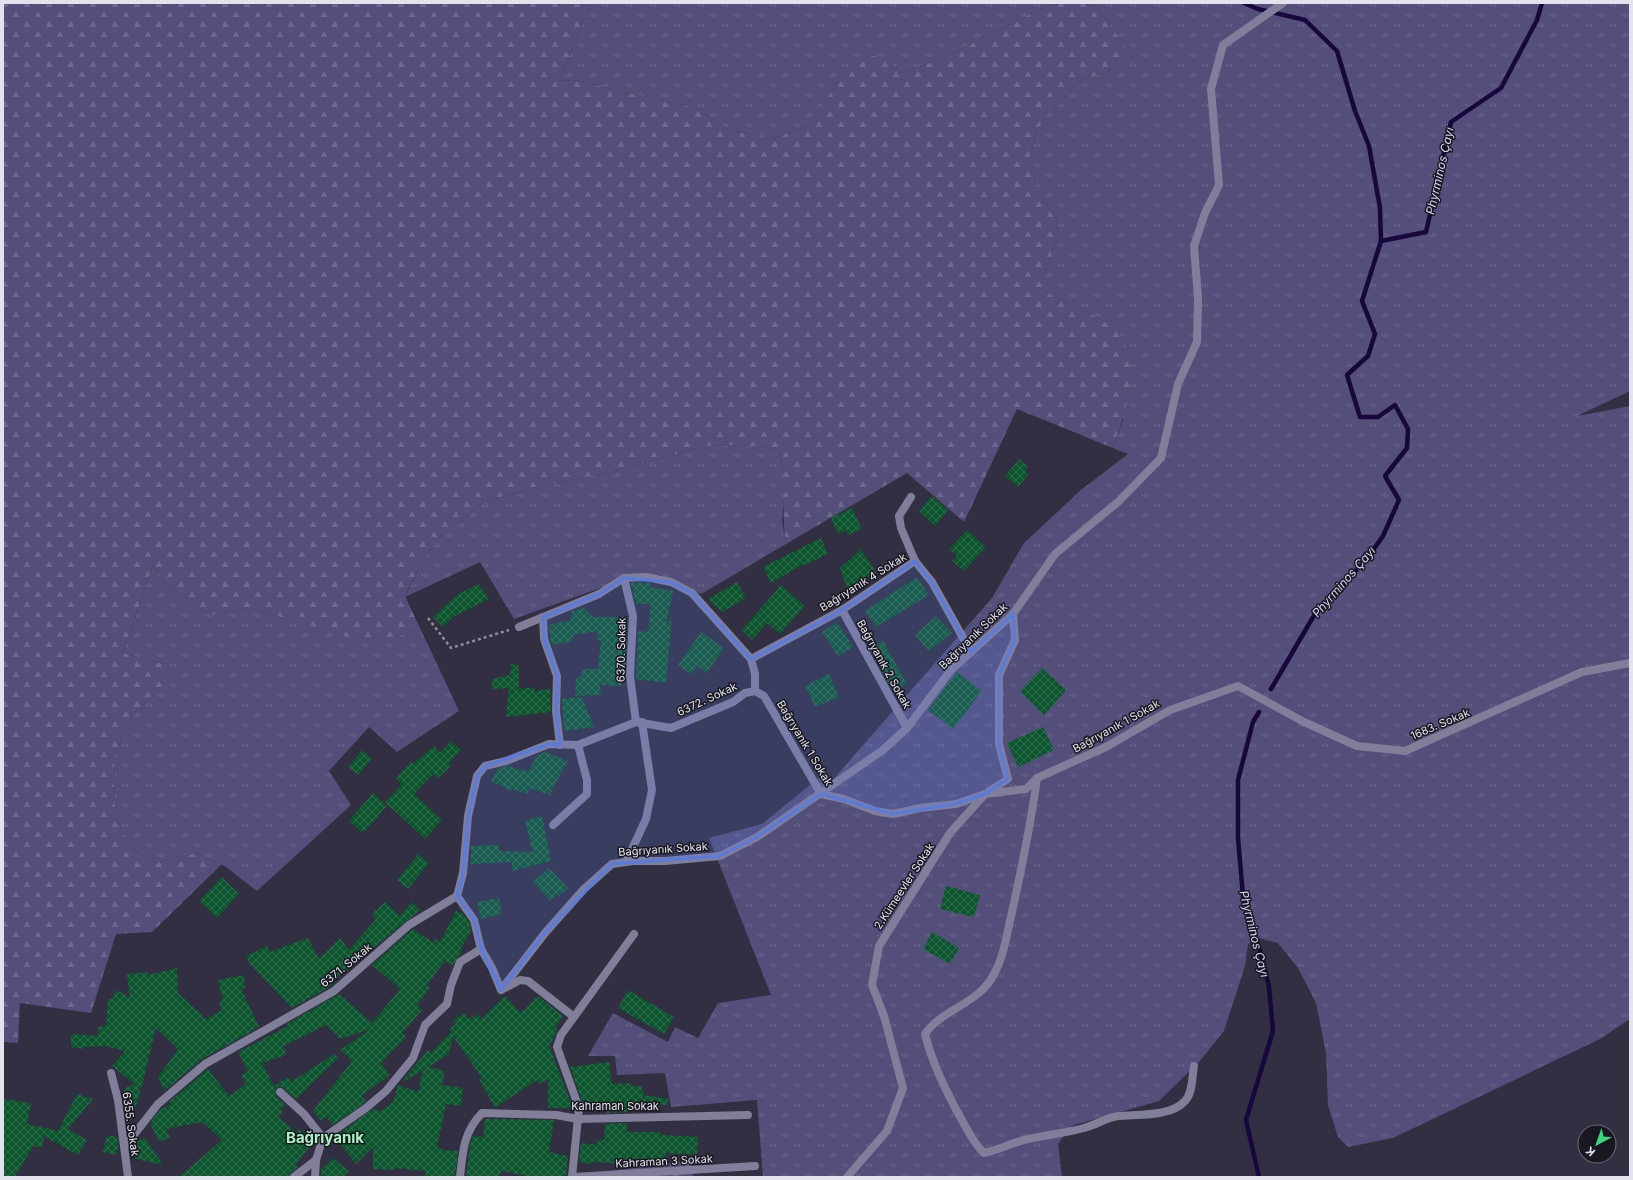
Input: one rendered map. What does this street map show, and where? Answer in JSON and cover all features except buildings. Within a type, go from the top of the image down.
[{"type":"street","name":"Bağrıyanık Sokak","points":[[501,990],[545,933],[584,889],[612,864],[720,856],[756,837],[884,750],[907,728],[951,670],[1013,614],[1055,554],[1118,502],[1161,458],[1178,384],[1197,342],[1198,298],[1194,246],[1205,213],[1219,185],[1211,89],[1223,45],[1283,3]]},
{"type":"street","points":[[911,497],[899,516],[901,528],[915,562]]},
{"type":"street","name":"Bağrıyanık 4 Sokak","points":[[750,659],[842,610],[915,562],[932,582],[971,652]]},
{"type":"street","points":[[519,627],[599,594],[624,578],[646,578],[671,582],[692,593],[750,659],[755,674],[755,691]]},
{"type":"street","name":"6370. Sokak","points":[[624,578],[634,616],[630,676],[652,790],[646,819],[626,862]]},
{"type":"street","name":"Bağrıyanık 2 Sokak","points":[[842,610],[907,728]]},
{"type":"street","name":"2.Kümeevler Sokak","points":[[847,1177],[887,1131],[902,1088],[884,1016],[872,985],[879,946],[950,833],[985,794],[1008,779],[999,744],[999,674],[1015,640],[1013,614]]},
{"type":"street","points":[[543,617],[544,639],[557,676],[556,711],[560,745]]},
{"type":"street","name":"1683. Sokak","points":[[1238,686],[1304,722],[1357,746],[1405,751],[1582,672],[1630,663]]},
{"type":"street","name":"Bağrıyanık 1 Sokak","points":[[755,691],[764,696],[821,794],[844,799],[875,811],[893,814],[920,808],[956,804],[985,794],[1026,789],[1038,778],[1106,747],[1170,710],[1238,686]]},
{"type":"street","name":"6372. Sokak","points":[[639,722],[671,728],[733,702],[745,693],[755,691]]},
{"type":"street","points":[[574,1017],[528,981],[520,980],[501,990],[492,968],[480,949],[474,920],[457,896],[463,873],[468,816],[478,776],[486,766],[506,761],[549,744],[578,745],[639,722]]},
{"type":"street","points":[[553,825],[586,794],[587,780],[578,745]]},
{"type":"street","points":[[1038,778],[1028,841],[1003,951],[993,976],[979,994],[932,1023],[925,1034],[931,1058],[950,1099],[977,1147],[984,1153],[1000,1150],[1026,1139],[1086,1128],[1102,1120],[1118,1116],[1153,1115],[1174,1108],[1186,1101],[1190,1089],[1194,1066]]},
{"type":"street","name":"6371. Sokak","points":[[125,1146],[158,1104],[205,1064],[334,991],[409,925],[457,896]]},
{"type":"street","points":[[573,1177],[578,1108],[557,1047],[561,1035],[634,934]]},
{"type":"street","points":[[315,1177],[316,1160],[323,1138],[366,1108],[386,1091],[413,1058],[425,1025],[446,1004],[451,985],[460,962],[480,949]]},
{"type":"street","name":"6355. Sokak","points":[[110,1073],[118,1100],[125,1146],[126,1172],[128,1177]]},
{"type":"street","points":[[280,1092],[304,1114],[323,1138]]},
{"type":"street","name":"Kahraman Sokak","points":[[460,1177],[465,1138],[472,1123],[482,1113],[556,1116],[578,1119],[748,1115]]},
{"type":"street","points":[[294,1177],[316,1160]]},
{"type":"street","name":"Kahraman 3 Sokak","points":[[573,1177],[755,1166]]},
{"type":"path","points":[[428,618],[450,648],[519,627]]},
{"type":"highlighted area","points":[[915,561],[932,582],[971,652],[1013,614],[1015,640],[999,675],[999,744],[1008,779],[985,794],[956,804],[893,814],[821,794],[757,837],[720,856],[612,864],[545,933],[501,990],[481,949],[474,920],[457,896],[463,873],[468,816],[477,776],[485,766],[549,744],[560,745],[556,711],[557,676],[544,639],[543,617],[599,594],[624,578],[671,582],[692,593],[751,659],[842,610]]},
{"type":"green space","points":[[3,3],[591,3],[559,81],[573,80],[695,108],[730,131],[775,138],[807,126],[842,76],[861,56],[881,56],[902,73],[943,58],[1053,3],[1094,3],[1134,58],[1108,72],[1078,81],[1036,131],[1029,162],[1039,193],[1057,219],[1058,236],[1045,271],[1045,292],[1118,328],[1128,354],[1130,366],[1129,390],[1121,425],[1113,448],[1017,409],[964,522],[907,473],[786,544],[783,474],[780,450],[743,445],[705,446],[611,472],[541,486],[486,501],[441,536],[424,558],[405,596],[420,628],[395,637],[348,637],[250,608],[213,615],[174,596],[153,565],[123,653],[165,664],[170,671],[159,690],[133,714],[114,756],[115,812],[129,846],[154,863],[194,853],[222,864],[152,932],[116,934],[91,1013],[20,1003],[18,1043],[3,1042]]},
{"type":"green space","points":[[591,3],[1053,3],[943,58],[902,73],[881,56],[842,76],[807,126],[775,138],[730,131],[695,108],[573,80],[559,81]]},
{"type":"green space","points":[[1094,3],[1630,3],[1630,391],[1577,416],[1630,406],[1630,1019],[1600,1039],[1393,1138],[1348,1147],[1338,1137],[1328,1105],[1326,1053],[1316,1003],[1298,968],[1278,943],[1259,938],[1248,944],[1245,966],[1224,1031],[1199,1062],[1159,1101],[1071,1126],[1058,1144],[1062,1177],[763,1177],[757,1100],[671,1107],[665,1073],[617,1075],[615,1056],[588,1056],[613,1013],[668,1042],[675,1027],[698,1038],[718,1003],[771,995],[709,838],[762,824],[821,776],[830,783],[992,598],[1024,543],[1081,490],[1128,454],[1113,448],[1123,420],[1118,328],[1045,292],[1045,271],[1058,236],[1057,219],[1039,193],[1029,162],[1036,131],[1078,81],[1108,72],[1134,58]]},
{"type":"green space","points":[[743,445],[780,450],[785,488],[782,520],[786,544],[701,594],[660,575],[617,582],[514,619],[480,562],[405,597],[424,558],[441,536],[486,501],[541,486],[611,472],[705,446]]},
{"type":"green space","points":[[153,565],[174,596],[213,615],[250,608],[287,619],[395,637],[420,628],[459,711],[397,752],[369,727],[329,771],[351,805],[257,891],[222,864],[194,853],[154,863],[129,846],[115,812],[114,756],[133,714],[159,690],[165,664],[123,653]]},
{"type":"green space","points":[[691,1160],[693,1177],[611,1177],[611,1171]]},
{"type":"waterway","name":"Phyrminos Çayı","points":[[1244,3],[1258,9],[1305,20],[1337,51],[1355,111],[1369,146],[1380,208],[1381,241]]},
{"type":"waterway","name":"Phyrminos Çayı","points":[[1271,689],[1316,612],[1366,560],[1383,536],[1399,500],[1385,476],[1407,448],[1408,429],[1395,405],[1378,417],[1360,417],[1347,375],[1368,356],[1375,334],[1362,301],[1381,241],[1426,232],[1451,122],[1501,88],[1537,20],[1542,3]]},
{"type":"waterway","name":"Phyrminos Çayı","points":[[1259,712],[1253,722],[1238,780],[1238,838],[1243,896],[1263,961],[1269,987],[1273,1031],[1246,1120],[1259,1177]]},
{"type":"district","name":"Bağrıyanık","points":[[325,1138]]}]
